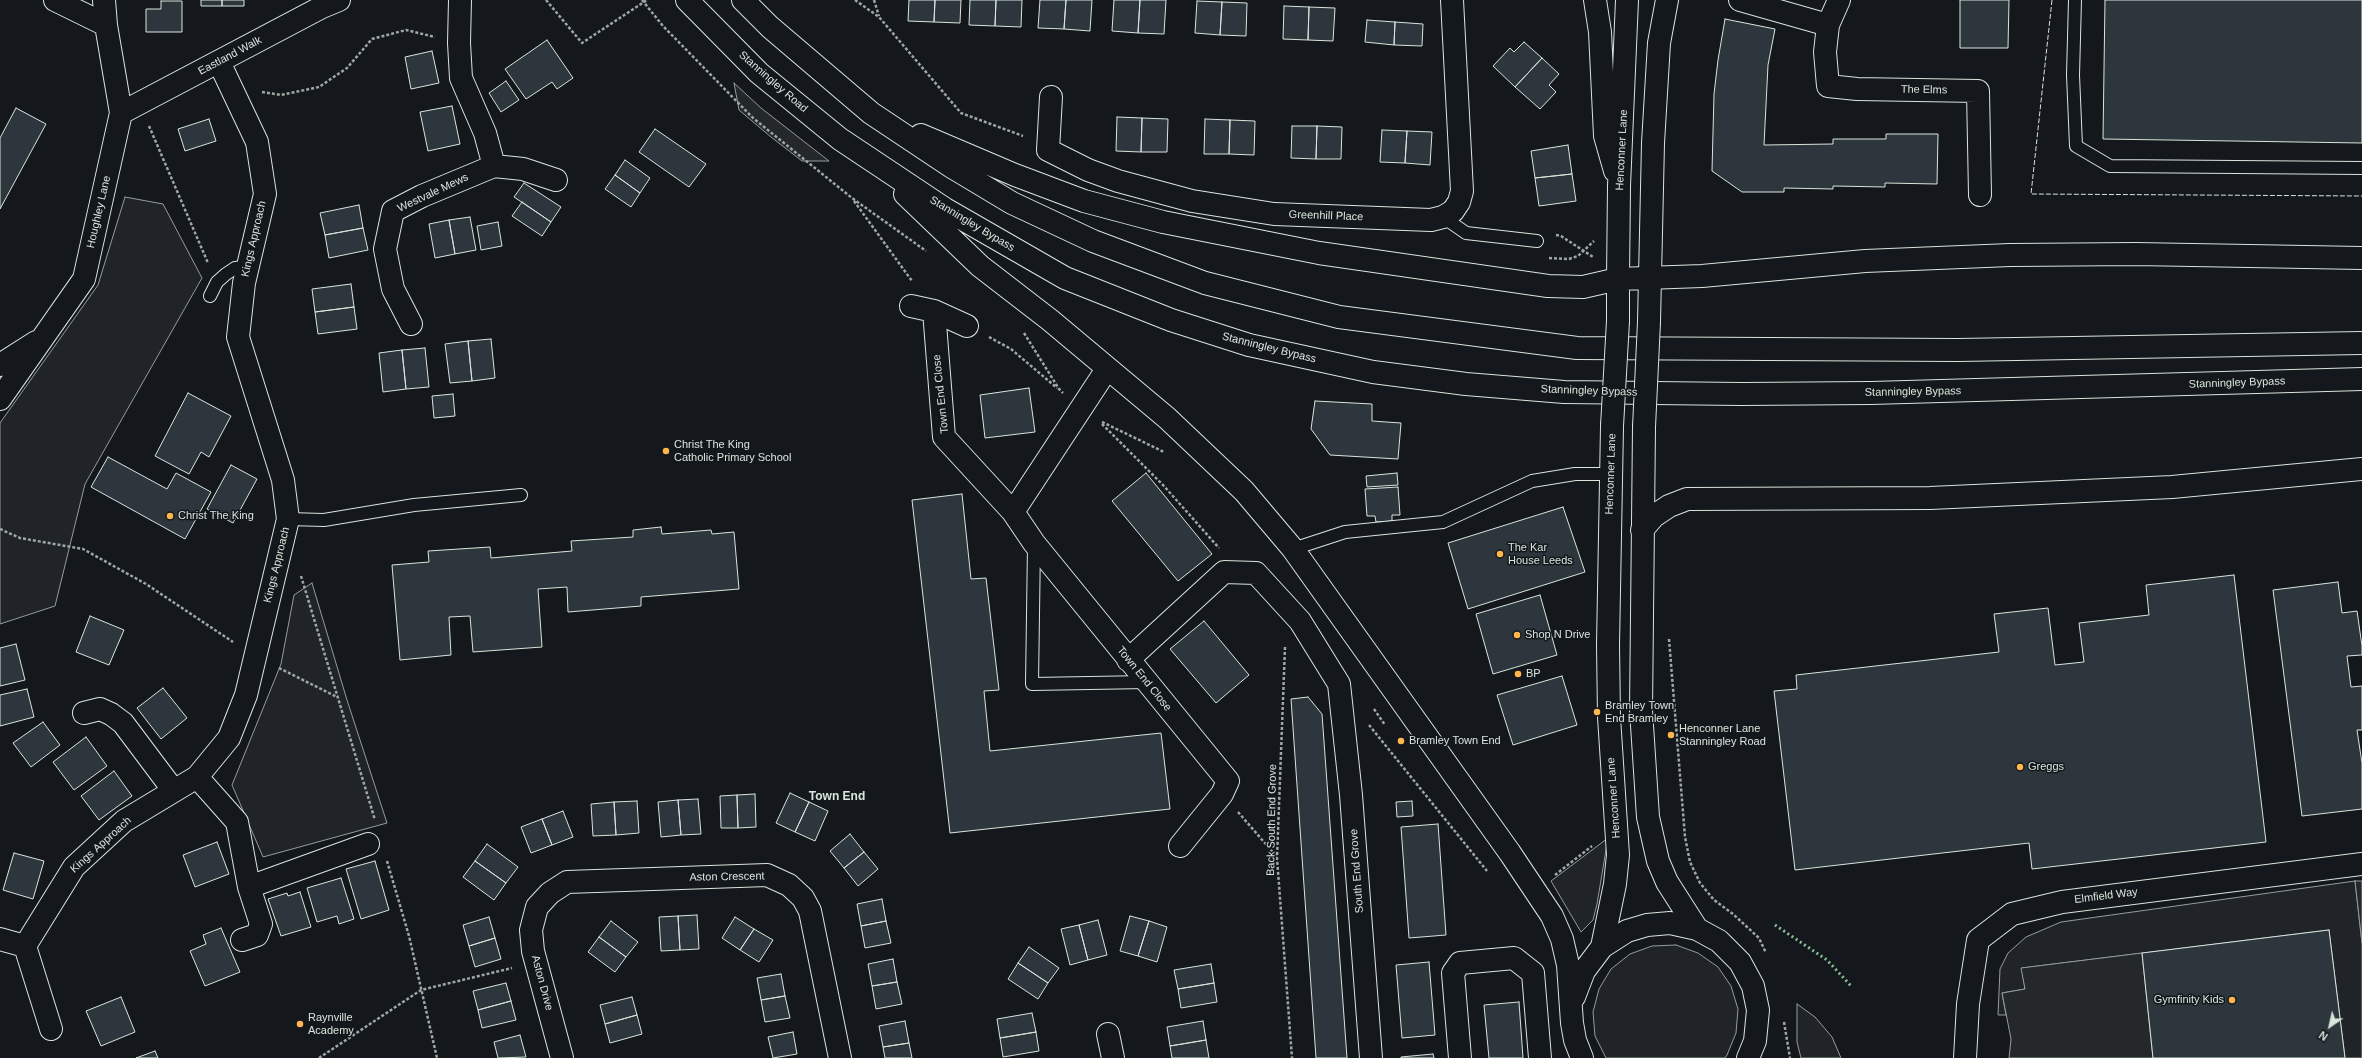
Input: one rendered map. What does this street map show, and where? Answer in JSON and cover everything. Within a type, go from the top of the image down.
[{"type":"main road","points":[[55,0],[106,25]]},
{"type":"main road","name":"Houghley Lane","points":[[0,399],[47,335],[84,279],[130,108],[106,25],[104,0]]},
{"type":"main road","points":[[460,0],[459,43],[461,78],[485,133],[494,166]]},
{"type":"main road","name":"Stanningley Road","points":[[686,0],[759,73],[866,157]]},
{"type":"main road","points":[[743,0],[770,27],[870,113],[952,168],[1012,203],[1093,241],[1205,283],[1339,318],[1577,348],[1958,350],[2362,343]]},
{"type":"main road","points":[[1443,217],[1453,211],[1460,202],[1462,191],[1452,0]]},
{"type":"main road","points":[[1595,0],[1600,32],[1605,136],[1619,186]]},
{"type":"main road","name":"Henconner Lane","points":[[1602,947],[1618,855],[1609,677],[1611,474],[1618,321],[1619,186],[1627,0]]},
{"type":"main road","points":[[1667,0],[1659,43],[1653,143],[1649,322],[1644,427],[1641,710],[1648,817],[1661,868],[1670,888],[1697,929]]},
{"type":"main road","points":[[1740,0],[1828,25]]},
{"type":"main road","name":"The Elms","points":[[1839,0],[1828,25],[1825,52],[1828,86],[1857,89],[1978,91],[1980,195]]},
{"type":"main road","name":"Eastland Walk","points":[[130,108],[219,62],[327,2]]},
{"type":"main road","name":"Kings Approach","points":[[25,946],[74,867],[124,822],[197,777],[228,738],[246,695],[288,518],[283,480],[238,337],[248,267],[265,194],[257,142],[219,62]]},
{"type":"main road","points":[[1048,150],[1051,97]]},
{"type":"main road","points":[[870,113],[1022,178],[1084,201],[1163,222],[1319,253],[1548,286],[1583,287],[1618,279],[1702,276],[1865,261],[2010,255],[2136,254],[2362,258]]},
{"type":"main road","name":"Greenhill Place","points":[[1048,150],[1088,170],[1118,181],[1226,208],[1274,214],[1432,220],[1443,217]]},
{"type":"main road","points":[[866,157],[980,266],[1050,320],[1167,418],[1244,491],[1293,549],[1510,853],[1552,916],[1562,939],[1568,965],[1573,1004]]},
{"type":"main road","name":"Stanningley Bypass","points":[[866,157],[945,209],[1065,278],[1171,320],[1249,345],[1373,372],[1466,384],[1564,392],[1742,394],[2362,379]]},
{"type":"main road","name":"Westvale Mews","points":[[411,324],[393,289],[385,249],[393,211],[422,196],[494,166],[523,168],[556,180]]},
{"type":"main road","points":[[911,306],[934,311],[967,326]]},
{"type":"main road","name":"Town End Close","points":[[934,311],[944,437],[1013,512],[1034,542],[1128,660],[1228,781],[1222,794]]},
{"type":"main road","points":[[0,365],[47,335]]},
{"type":"main road","points":[[1013,512],[1107,369]]},
{"type":"main road","points":[[1642,530],[1654,516],[1669,506],[1687,499],[1930,498],[2172,487],[2362,469]]},
{"type":"main road","points":[[1128,660],[1224,572],[1240,573]]},
{"type":"main road","name":"South End Grove","points":[[1240,573],[1256,574],[1287,606],[1300,621],[1339,684],[1351,795],[1372,1058]]},
{"type":"main road","points":[[84,712],[100,710],[111,714],[123,723],[174,791]]},
{"type":"main road","points":[[197,777],[237,822],[249,887],[261,924],[257,935],[242,940]]},
{"type":"main road","points":[[1180,846],[1222,794]]},
{"type":"main road","points":[[249,887],[368,844]]},
{"type":"main road","name":"Elmfield Way","points":[[1965,1058],[1968,1004],[1978,940],[2012,914],[2062,902],[2362,864]]},
{"type":"main road","name":"Aston Crescent","points":[[537,907],[550,893],[567,882],[767,875],[777,878],[789,885],[804,898],[810,912],[840,1058]]},
{"type":"main road","name":"Aston Drive","points":[[537,907],[531,930],[536,962],[562,1058]]},
{"type":"main road","points":[[1582,1058],[1575,1040],[1572,1023],[1573,1004],[1577,987],[1584,971],[1602,947],[1627,931],[1647,925],[1670,923],[1697,929],[1720,941],[1735,956],[1753,986],[1758,1010],[1755,1041],[1748,1058]]},
{"type":"main road","points":[[0,939],[25,946],[51,1029]]},
{"type":"main road","points":[[1460,1058],[1453,973],[1460,963],[1514,958],[1533,973],[1540,1058]]},
{"type":"main road","points":[[1108,1034],[1113,1058]]},
{"type":"lane","points":[[2075,0],[2073,75],[2076,146],[2110,166],[2362,168]]},
{"type":"lane","points":[[1443,217],[1466,232],[1537,241]]},
{"type":"lane","points":[[210,296],[217,282],[226,274],[235,268],[248,267]]},
{"type":"lane","points":[[1293,549],[1345,532],[1443,522],[1532,481],[1575,474],[1611,474]]},
{"type":"lane","points":[[288,518],[324,520],[414,505],[521,495]]},
{"type":"lane","points":[[1034,542],[1032,684],[1147,682]]},
{"type":"path","points":[[546,0],[582,43],[643,1],[647,0]]},
{"type":"path","points":[[855,0],[879,17],[961,113],[1019,134],[1048,150]]},
{"type":"path","points":[[874,0],[879,17]]},
{"type":"path","points":[[643,1],[663,26],[753,118],[852,198],[927,252]]},
{"type":"path","points":[[231,87],[282,95],[319,87],[347,68],[372,39],[406,30],[459,43]]},
{"type":"path","points":[[130,108],[217,282]]},
{"type":"path","points":[[852,198],[934,311]]},
{"type":"path","points":[[1537,241],[1545,234],[1561,236],[1594,258]]},
{"type":"path","points":[[1584,250],[1595,239]]},
{"type":"path","points":[[967,326],[1011,349],[1082,408]]},
{"type":"path","points":[[1023,331],[1059,389]]},
{"type":"path","points":[[1170,456],[1100,422],[1163,485],[1240,573]]},
{"type":"path","points":[[0,529],[20,538],[83,549],[146,584],[255,657],[338,697]]},
{"type":"path","points":[[279,556],[297,560],[375,822]]},
{"type":"path","points":[[1668,633],[1685,837],[1690,862],[1700,883],[1714,900],[1733,914],[1759,938],[1769,959]]},
{"type":"path","name":"Back South End Grove","points":[[1286,644],[1277,858],[1292,1058]]},
{"type":"path","points":[[1373,706],[1390,731]]},
{"type":"path","points":[[1365,719],[1487,870]]},
{"type":"path","points":[[1222,794],[1277,858]]},
{"type":"path","points":[[1554,875],[1597,841]]},
{"type":"path","points":[[386,859],[409,936],[437,1058]]},
{"type":"path","points":[[319,1058],[421,990],[536,962]]},
{"type":"path","points":[[1783,1019],[1790,1058]]},
{"type":"shaded area","points":[[734,83],[761,108],[829,161],[802,161],[771,137],[739,110]]},
{"type":"shaded area","points":[[125,197],[163,204],[202,278],[85,484],[55,606],[0,624],[0,423],[98,285]]},
{"type":"shaded area","points":[[312,583],[347,700],[387,823],[263,857],[232,785],[281,664],[294,595]]},
{"type":"shaded area","points":[[1608,838],[1593,920],[1581,932],[1551,881]]},
{"type":"shaded area","points":[[2355,881],[2362,943],[2362,1058],[2345,1058],[2329,930],[2022,968],[2025,989],[2002,993],[2006,1015],[1998,1015],[2000,969],[2008,953],[2026,937],[2061,922]]},
{"type":"shaded area","points":[[2355,881],[2362,881],[2362,943]]},
{"type":"shaded area","points":[[1676,945],[1698,953],[1718,967],[1731,986],[1738,1009],[1736,1033],[1727,1055],[1725,1058],[1606,1058],[1595,1036],[1593,1012],[1599,989],[1611,969],[1630,954],[1652,946]]},
{"type":"shaded area","points":[[2142,953],[2153,1058],[2009,1058],[2011,1039],[2002,993],[2025,989],[2021,968]]},
{"type":"shaded area","points":[[1797,1004],[1815,1017],[1832,1037],[1841,1058],[1801,1058],[1797,1042]]},
{"type":"building","points":[[201,0],[222,0],[222,6],[201,6]]},
{"type":"building","points":[[222,0],[244,0],[244,6],[222,6]]},
{"type":"building","points":[[909,0],[935,0],[934,22],[908,21]]},
{"type":"building","points":[[935,0],[961,0],[960,23],[934,22]]},
{"type":"building","points":[[970,0],[996,0],[995,26],[969,25]]},
{"type":"building","points":[[996,0],[1022,0],[1021,27],[995,26]]},
{"type":"building","points":[[1040,0],[1066,0],[1064,29],[1038,28]]},
{"type":"building","points":[[1066,0],[1092,0],[1090,31],[1064,29]]},
{"type":"building","points":[[1114,0],[1140,0],[1138,33],[1112,31]]},
{"type":"building","points":[[1140,0],[1166,0],[1164,34],[1138,33]]},
{"type":"building","points":[[1960,0],[2009,0],[2008,48],[1960,48]]},
{"type":"building","points":[[2105,0],[2362,0],[2362,143],[2103,139]]},
{"type":"building","points":[[161,1],[182,1],[182,32],[146,32],[146,9],[161,9]]},
{"type":"building","points":[[1197,1],[1222,2],[1220,35],[1195,33]]},
{"type":"building","points":[[1222,2],[1247,3],[1246,36],[1220,35]]},
{"type":"building","points":[[1284,6],[1309,7],[1308,40],[1283,39]]},
{"type":"building","points":[[1309,7],[1335,8],[1333,41],[1308,40]]},
{"type":"building","points":[[1725,19],[1775,29],[1768,65],[1764,145],[1833,144],[1833,139],[1886,139],[1886,134],[1938,134],[1937,184],[1885,183],[1885,187],[1833,186],[1833,189],[1784,188],[1784,192],[1742,192],[1712,171],[1714,94]]},
{"type":"building","points":[[1367,20],[1395,22],[1394,45],[1365,42]]},
{"type":"building","points":[[1395,22],[1423,24],[1422,46],[1394,45]]},
{"type":"building","points":[[547,40],[573,78],[557,89],[552,82],[526,99],[505,69]]},
{"type":"building","points":[[1524,42],[1542,58],[1515,87],[1493,66],[1510,48],[1514,52]]},
{"type":"building","points":[[432,51],[439,83],[411,89],[405,57]]},
{"type":"building","points":[[1542,58],[1559,74],[1549,85],[1556,92],[1540,109],[1515,87]]},
{"type":"building","points":[[506,81],[519,100],[501,112],[489,93]]},
{"type":"building","points":[[452,106],[460,144],[428,151],[420,112]]},
{"type":"building","points":[[16,108],[46,124],[0,209],[0,138]]},
{"type":"building","points":[[1117,117],[1142,118],[1141,152],[1116,151]]},
{"type":"building","points":[[1142,118],[1168,119],[1167,152],[1141,152]]},
{"type":"building","points":[[209,119],[216,141],[185,151],[178,129]]},
{"type":"building","points":[[1205,119],[1230,120],[1229,154],[1204,154]]},
{"type":"building","points":[[1230,120],[1255,121],[1254,155],[1229,154]]},
{"type":"building","points":[[1292,126],[1317,126],[1316,159],[1291,158]]},
{"type":"building","points":[[1317,126],[1342,127],[1341,159],[1316,159]]},
{"type":"building","points":[[655,129],[706,164],[689,187],[639,152]]},
{"type":"building","points":[[1382,130],[1407,131],[1405,163],[1380,162]]},
{"type":"building","points":[[1407,131],[1432,132],[1430,165],[1405,163]]},
{"type":"building","points":[[1568,145],[1572,174],[1535,178],[1531,151]]},
{"type":"building","points":[[625,160],[650,178],[640,193],[615,175]]},
{"type":"building","points":[[1572,174],[1576,201],[1539,206],[1535,178]]},
{"type":"building","points":[[615,175],[640,193],[631,207],[605,189]]},
{"type":"building","points":[[524,183],[561,207],[551,222],[514,197]]},
{"type":"building","points":[[522,202],[551,222],[542,236],[512,216]]},
{"type":"building","points":[[359,205],[363,228],[325,235],[320,213]]},
{"type":"building","points":[[470,217],[476,250],[455,254],[449,220]]},
{"type":"building","points":[[449,220],[455,254],[435,258],[429,224]]},
{"type":"building","points":[[498,222],[502,246],[481,250],[477,226]]},
{"type":"building","points":[[363,228],[368,250],[329,258],[325,235]]},
{"type":"building","points":[[351,284],[354,307],[315,312],[312,289]]},
{"type":"building","points":[[354,307],[357,329],[318,334],[315,312]]},
{"type":"building","points":[[491,339],[495,378],[472,381],[468,341]]},
{"type":"building","points":[[468,341],[472,381],[450,383],[445,344]]},
{"type":"building","points":[[425,348],[429,387],[406,389],[402,350]]},
{"type":"building","points":[[402,350],[406,389],[383,392],[379,353]]},
{"type":"building","points":[[1029,388],[1035,432],[985,438],[980,395]]},
{"type":"building","points":[[188,393],[231,416],[209,457],[201,452],[189,474],[155,456]]},
{"type":"building","points":[[453,394],[455,416],[434,418],[432,396]]},
{"type":"building","points":[[1315,401],[1372,404],[1372,421],[1401,423],[1398,459],[1330,455],[1311,429]]},
{"type":"building","name":"Christ The King","points":[[108,457],[167,489],[176,473],[211,492],[185,539],[91,487]]},
{"type":"building","points":[[231,465],[257,479],[233,523],[207,509]]},
{"type":"building","points":[[1146,473],[1212,554],[1178,581],[1112,501]]},
{"type":"building","points":[[1397,473],[1398,485],[1367,487],[1366,476]]},
{"type":"building","points":[[1398,487],[1400,515],[1392,515],[1392,521],[1376,522],[1375,516],[1367,516],[1365,489]]},
{"type":"building","points":[[962,494],[971,579],[986,578],[999,690],[984,691],[990,751],[1161,733],[1170,809],[950,833],[912,500]]},
{"type":"building","points":[[1563,507],[1585,572],[1468,609],[1448,543]]},
{"type":"building","points":[[661,527],[662,534],[711,530],[712,534],[734,532],[739,589],[641,597],[641,606],[568,612],[567,587],[538,589],[542,647],[473,652],[470,616],[449,617],[451,655],[400,660],[392,565],[429,562],[428,551],[490,547],[491,558],[572,551],[571,541],[633,537],[633,530]]},
{"type":"building","name":"Greggs","points":[[2234,575],[2266,842],[2032,869],[2029,843],[1795,870],[1774,691],[1797,689],[1796,675],[1999,652],[1994,614],[2048,608],[2055,665],[2084,662],[2079,623],[2149,615],[2146,585]]},
{"type":"building","points":[[2338,582],[2342,613],[2357,611],[2362,646],[2362,655],[2347,656],[2351,687],[2362,686],[2362,730],[2357,730],[2362,763],[2362,809],[2302,816],[2273,590]]},
{"type":"building","name":"Shop N Drive","points":[[1540,595],[1557,655],[1493,674],[1476,614]]},
{"type":"building","points":[[90,616],[124,630],[109,665],[76,652]]},
{"type":"building","points":[[1204,621],[1249,675],[1216,703],[1170,649]]},
{"type":"building","points":[[16,644],[25,680],[0,686],[0,648]]},
{"type":"building","points":[[1562,676],[1577,725],[1513,745],[1497,695]]},
{"type":"building","points":[[163,688],[187,718],[161,739],[137,708]]},
{"type":"building","points":[[27,689],[34,717],[0,726],[0,695]]},
{"type":"building","points":[[1308,697],[1322,714],[1347,1058],[1316,1058],[1291,699]]},
{"type":"building","points":[[43,722],[60,745],[31,767],[13,743]]},
{"type":"building","points":[[86,737],[107,766],[74,790],[53,762]]},
{"type":"building","points":[[114,771],[132,796],[99,820],[81,796]]},
{"type":"building","points":[[790,793],[809,802],[795,832],[776,823]]},
{"type":"building","points":[[755,794],[756,827],[738,828],[737,795]]},
{"type":"building","points":[[737,795],[738,828],[721,828],[720,796]]},
{"type":"building","points":[[698,799],[701,834],[681,835],[678,800]]},
{"type":"building","points":[[678,800],[681,835],[661,837],[658,802]]},
{"type":"building","points":[[637,801],[639,833],[616,835],[614,802]]},
{"type":"building","points":[[1412,801],[1413,816],[1397,817],[1396,802]]},
{"type":"building","points":[[614,802],[616,835],[593,836],[591,804]]},
{"type":"building","points":[[809,802],[828,811],[815,841],[795,832]]},
{"type":"building","points":[[563,811],[573,837],[552,845],[542,819]]},
{"type":"building","points":[[542,819],[552,845],[531,853],[521,827]]},
{"type":"building","points":[[1438,824],[1446,935],[1409,938],[1401,827]]},
{"type":"building","points":[[850,834],[864,852],[844,868],[830,851]]},
{"type":"building","points":[[217,842],[229,874],[195,887],[183,855]]},
{"type":"building","points":[[487,844],[518,867],[506,883],[475,861]]},
{"type":"building","points":[[864,852],[878,869],[858,886],[844,868]]},
{"type":"building","points":[[14,853],[44,861],[33,899],[3,890]]},
{"type":"building","points":[[375,861],[389,910],[361,919],[346,869]]},
{"type":"building","points":[[475,861],[506,883],[494,900],[463,877]]},
{"type":"building","points":[[341,878],[354,919],[339,924],[337,916],[317,922],[307,888]]},
{"type":"building","points":[[300,892],[311,927],[281,936],[268,899],[287,893],[288,896]]},
{"type":"building","points":[[882,899],[886,921],[861,926],[857,904]]},
{"type":"building","points":[[697,915],[699,949],[680,950],[678,916]]},
{"type":"building","points":[[678,916],[680,950],[661,951],[659,917]]},
{"type":"building","points":[[1130,916],[1149,921],[1138,956],[1120,951]]},
{"type":"building","points":[[489,917],[495,938],[469,946],[463,925]]},
{"type":"building","points":[[735,917],[754,929],[740,950],[722,938]]},
{"type":"building","points":[[1098,920],[1107,955],[1088,960],[1079,925]]},
{"type":"building","points":[[611,921],[638,942],[626,957],[599,937]]},
{"type":"building","points":[[886,921],[891,943],[865,948],[861,926]]},
{"type":"building","points":[[1149,921],[1167,927],[1157,962],[1138,956]]},
{"type":"building","points":[[1079,925],[1088,960],[1070,965],[1061,929]]},
{"type":"building","points":[[221,928],[240,972],[205,986],[190,951],[206,944],[203,935]]},
{"type":"building","points":[[754,929],[773,940],[759,962],[740,950]]},
{"type":"building","points":[[2329,930],[2345,1058],[2153,1058],[2142,953]]},
{"type":"building","points":[[599,937],[626,957],[615,972],[588,952]]},
{"type":"building","points":[[495,938],[501,959],[475,967],[469,946]]},
{"type":"building","points":[[1029,947],[1059,968],[1048,983],[1018,963]]},
{"type":"building","points":[[893,959],[897,982],[872,986],[868,964]]},
{"type":"building","points":[[1429,962],[1435,1035],[1402,1038],[1396,965]]},
{"type":"building","points":[[1018,963],[1048,983],[1038,999],[1008,979]]},
{"type":"building","points":[[1211,964],[1214,983],[1178,989],[1174,970]]},
{"type":"building","points":[[781,974],[785,996],[761,1000],[757,978]]},
{"type":"building","points":[[897,982],[902,1004],[876,1009],[872,986]]},
{"type":"building","points":[[506,983],[511,1001],[478,1010],[473,991]]},
{"type":"building","points":[[1214,983],[1217,1002],[1181,1008],[1178,989]]},
{"type":"building","points":[[785,996],[790,1018],[765,1022],[761,1000]]},
{"type":"building","points":[[121,997],[135,1032],[101,1046],[86,1011]]},
{"type":"building","points":[[632,997],[637,1015],[605,1024],[600,1005]]},
{"type":"building","points":[[511,1001],[516,1020],[482,1028],[478,1010]]},
{"type":"building","points":[[1519,1002],[1523,1058],[1489,1058],[1484,1005]]},
{"type":"building","points":[[1032,1013],[1036,1032],[1000,1038],[997,1019]]},
{"type":"building","points":[[637,1015],[642,1034],[610,1043],[605,1024]]},
{"type":"building","points":[[905,1021],[909,1043],[883,1047],[879,1026]]},
{"type":"building","points":[[1203,1021],[1206,1040],[1170,1046],[1167,1027]]},
{"type":"building","points":[[793,1032],[797,1054],[773,1058],[768,1037]]},
{"type":"building","points":[[1036,1032],[1039,1051],[1003,1057],[1000,1038]]},
{"type":"building","points":[[520,1035],[526,1057],[498,1058],[494,1042]]},
{"type":"building","points":[[1206,1040],[1209,1058],[1172,1058],[1170,1046]]},
{"type":"building","points":[[909,1043],[912,1058],[885,1058],[883,1047]]},
{"type":"building","points":[[155,1051],[158,1058],[136,1058]]},
{"type":"building","points":[[1433,1054],[1434,1058],[1401,1058],[1401,1057]]},
{"type":"hedge","points":[[1775,925],[1827,960],[1852,987]]},
{"type":"fence","points":[[2052,0],[2031,194],[2362,196]]},
{"type":"place","name":"Christ The King Catholic Primary School","points":[[666,451]]},
{"type":"place","name":"Christ The King","points":[[170,516]]},
{"type":"place","name":"The Kar House Leeds","points":[[1500,554]]},
{"type":"place","name":"Shop N Drive","points":[[1517,635]]},
{"type":"place","name":"BP","points":[[1518,674]]},
{"type":"place","name":"Bramley Town End Bramley","points":[[1597,712]]},
{"type":"place","name":"Henconner Lane Stanningley Road","points":[[1671,735]]},
{"type":"place","name":"Bramley Town End","points":[[1401,741]]},
{"type":"place","name":"Greggs","points":[[2020,767]]},
{"type":"place","name":"Gymfinity Kids","points":[[2232,1000]]},
{"type":"place","name":"Raynville Academy","points":[[300,1024]]},
{"type":"district","name":"Town End","points":[[837,797]]}]
